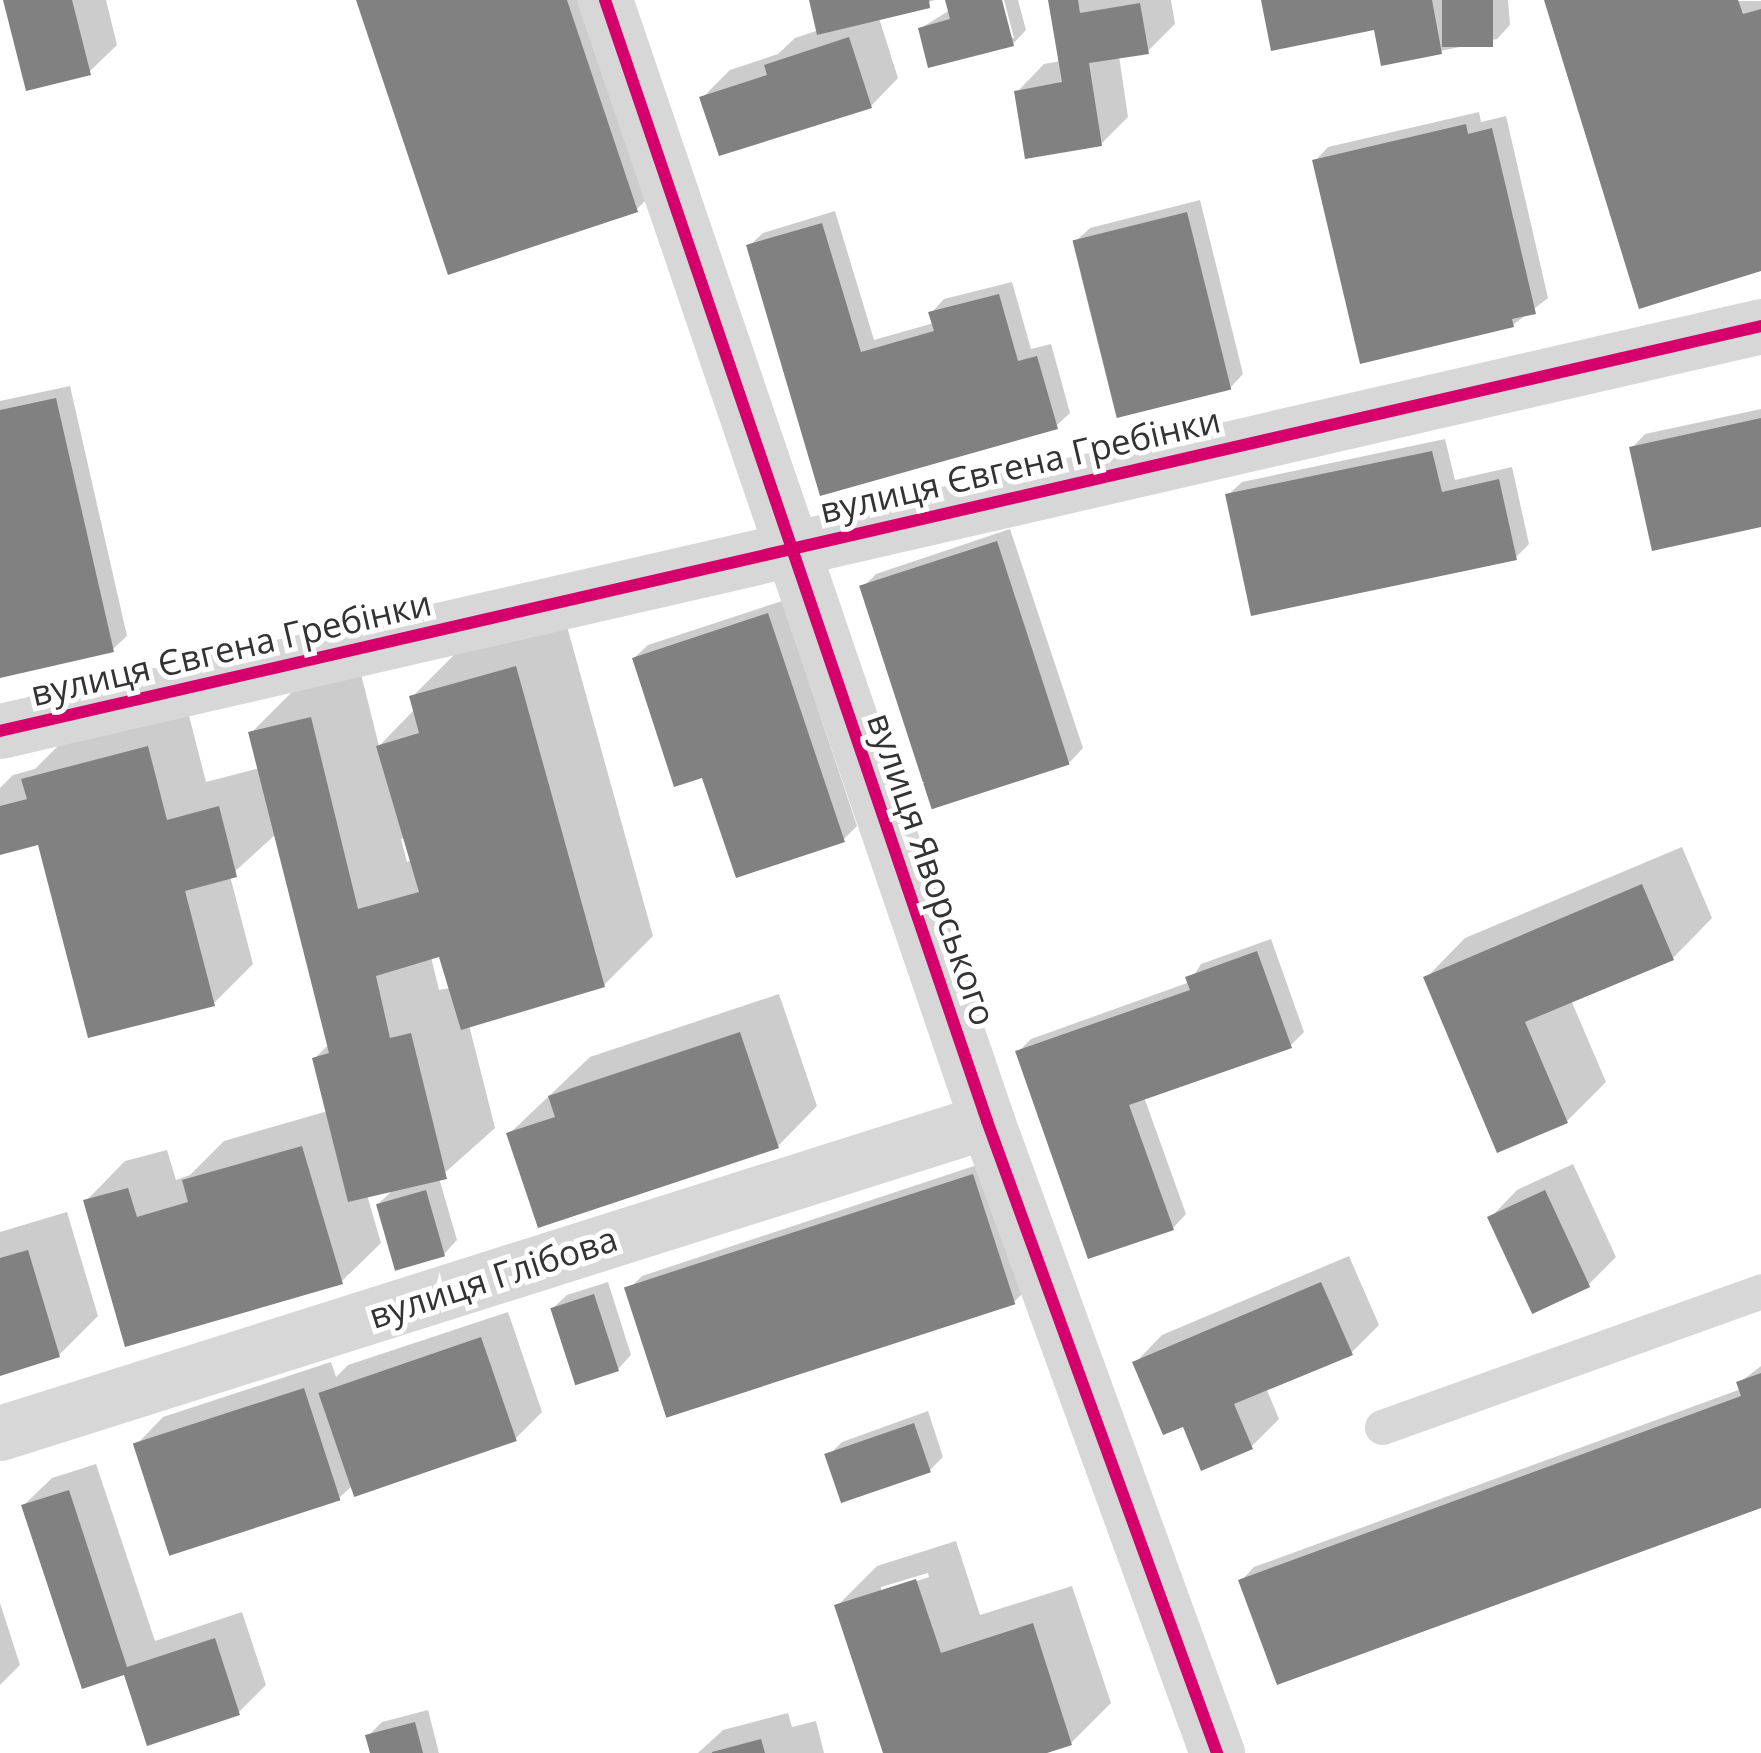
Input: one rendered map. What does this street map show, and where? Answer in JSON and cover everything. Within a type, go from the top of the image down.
[{"type":"street","name":"вулиця Яворського","points":[[605,0],[987,1121],[1217,1753]]},
{"type":"street","name":"вулиця Євгена Гребінки","points":[[0,732],[1761,326]]},
{"type":"street","name":"вулиця Глібова","points":[[0,1433],[987,1121]]},
{"type":"lane","points":[[1382,1426],[1761,1291]]},
{"type":"building","points":[[3,0],[72,0],[91,75],[26,91]]},
{"type":"building","points":[[356,0],[567,0],[638,212],[448,275]]},
{"type":"building","points":[[809,0],[929,0],[930,8],[817,35]]},
{"type":"building","points":[[945,0],[1002,0],[1014,46],[928,68],[918,28],[950,19]]},
{"type":"building","points":[[1048,0],[1078,0],[1080,13],[1140,3],[1149,54],[1089,63],[1102,146],[1025,159],[1014,91],[1062,82]]},
{"type":"building","points":[[1261,0],[1432,0],[1442,54],[1381,66],[1374,30],[1271,51]]},
{"type":"building","points":[[1442,0],[1493,0],[1493,47],[1442,47]]},
{"type":"building","points":[[1544,0],[1738,0],[1743,14],[1761,9],[1761,271],[1639,309]]},
{"type":"building","points":[[849,37],[872,108],[719,156],[699,97],[767,75],[764,65]]},
{"type":"building","points":[[1466,124],[1468,134],[1492,128],[1536,314],[1512,319],[1514,327],[1360,364],[1312,160]]},
{"type":"building","points":[[1187,212],[1231,390],[1117,418],[1073,241]]},
{"type":"building","points":[[822,223],[861,352],[934,331],[928,312],[999,294],[1018,361],[1037,356],[1058,429],[820,496],[746,245]]},
{"type":"building","points":[[56,398],[114,652],[0,678],[0,410]]},
{"type":"building","points":[[1761,418],[1761,527],[1652,551],[1629,447]]},
{"type":"building","points":[[1432,451],[1442,492],[1499,479],[1517,560],[1251,616],[1225,494]]},
{"type":"building","points":[[997,541],[1070,764],[932,809],[859,586]]},
{"type":"building","points":[[768,613],[845,842],[736,878],[702,778],[674,787],[632,658]]},
{"type":"building","points":[[516,666],[605,987],[461,1030],[439,957],[376,976],[390,1038],[411,1033],[447,1179],[348,1202],[312,1058],[329,1053],[248,732],[311,717],[358,909],[419,892],[376,746],[419,733],[409,696]]},
{"type":"building","points":[[148,746],[167,820],[219,806],[237,877],[185,891],[215,1006],[88,1038],[38,845],[0,855],[0,806],[27,799],[21,779]]},
{"type":"building","points":[[1642,884],[1674,960],[1525,1022],[1568,1123],[1497,1153],[1423,977]]},
{"type":"building","points":[[1257,951],[1292,1048],[1129,1105],[1174,1230],[1088,1259],[1015,1051],[1190,990],[1185,977]]},
{"type":"building","points":[[740,1032],[779,1148],[538,1228],[506,1133],[555,1117],[548,1096]]},
{"type":"building","points":[[302,1146],[343,1284],[125,1347],[83,1200],[128,1188],[137,1217],[188,1202],[182,1180]]},
{"type":"building","points":[[973,1174],[1015,1304],[666,1418],[624,1287]]},
{"type":"building","points":[[426,1190],[445,1256],[395,1271],[376,1204]]},
{"type":"building","points":[[1545,1190],[1590,1287],[1532,1314],[1487,1217]]},
{"type":"building","points":[[28,1250],[60,1357],[0,1376],[0,1258]]},
{"type":"building","points":[[1321,1282],[1353,1355],[1234,1404],[1253,1449],[1201,1471],[1183,1427],[1163,1435],[1132,1362]]},
{"type":"building","points":[[594,1294],[619,1371],[575,1385],[550,1308]]},
{"type":"building","points":[[481,1337],[517,1441],[354,1497],[318,1393]]},
{"type":"building","points":[[1761,1373],[1761,1508],[1277,1685],[1238,1580],[1741,1396],[1736,1382]]},
{"type":"building","points":[[304,1388],[340,1500],[169,1556],[133,1444]]},
{"type":"building","points":[[914,1423],[931,1472],[841,1503],[824,1454]]},
{"type":"building","points":[[69,1490],[127,1667],[215,1638],[240,1715],[147,1746],[124,1675],[82,1689],[21,1505]]},
{"type":"building","points":[[916,1579],[941,1653],[1033,1623],[1072,1745],[1047,1753],[883,1753],[834,1605]]},
{"type":"building","points":[[415,1722],[423,1753],[370,1753],[365,1735]]},
{"type":"building","points":[[761,1739],[765,1753],[712,1753],[712,1752]]},
{"type":"cycle path","points":[[605,0],[987,1121],[1217,1753]]},
{"type":"cycle path","points":[[0,731],[1761,326]]}]
